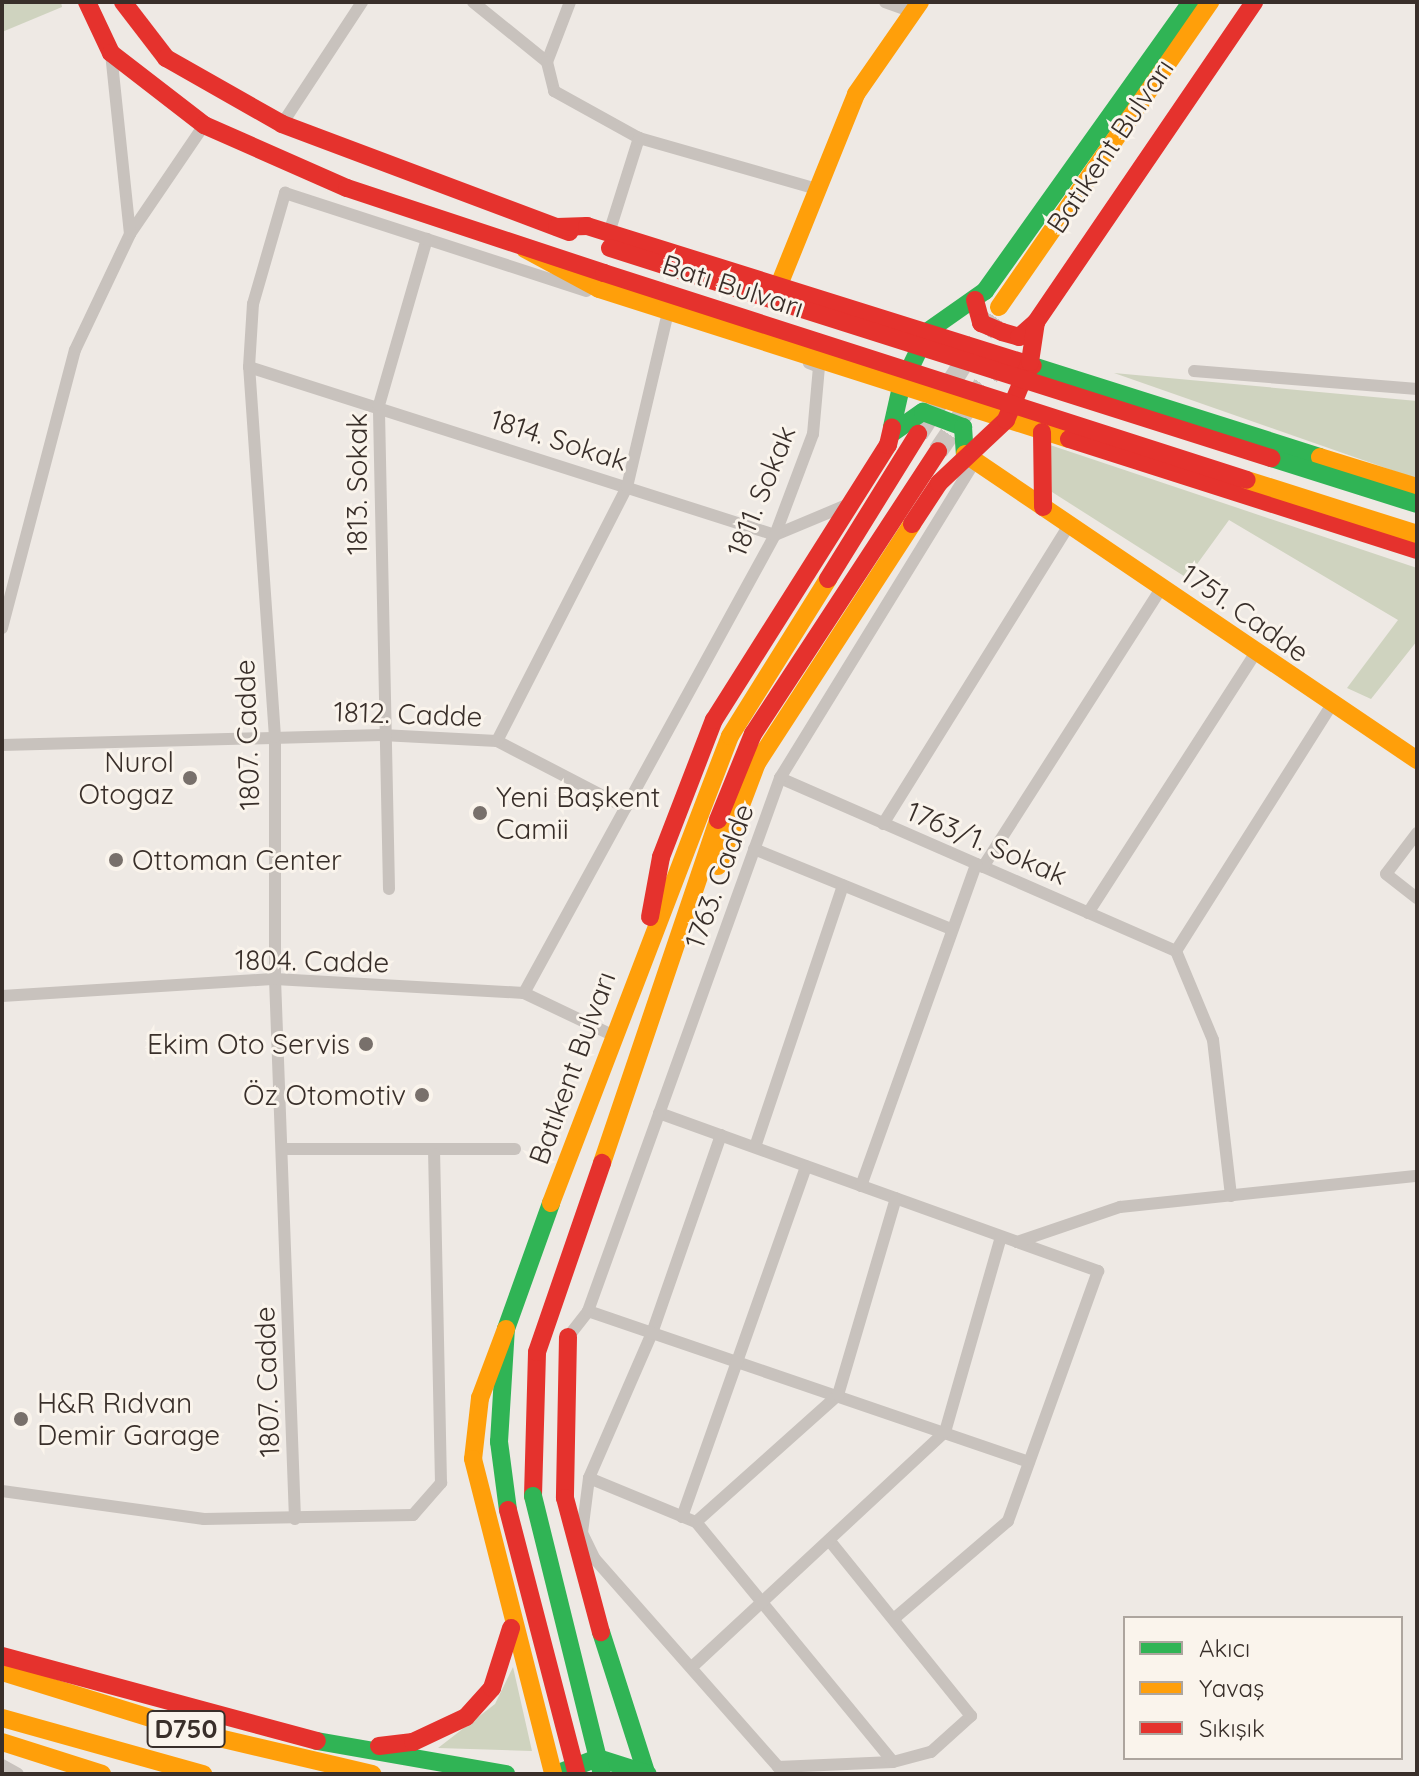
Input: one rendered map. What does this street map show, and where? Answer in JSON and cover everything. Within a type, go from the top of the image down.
[{"type":"main road","name":"Batı Bulvarı","points":[[87,2],[111,53],[204,125],[347,188],[525,249],[1417,534]]},
{"type":"main road","name":"Batı Bulvarı","points":[[123,2],[166,58],[282,124],[557,227],[609,240],[1417,504]]},
{"type":"main road","points":[[644,956],[661,857],[714,720],[852,502],[891,434],[901,387],[928,331],[975,300],[1191,2]]},
{"type":"main road","name":"Batıkent Bulvarı","points":[[999,307],[1210,2]]},
{"type":"main road","name":"Batıkent Bulvarı","points":[[1030,322],[1245,2]]},
{"type":"main road","points":[[975,300],[981,323],[1019,337],[1254,2]]},
{"type":"main road","points":[[779,285],[856,94],[916,7]]},
{"type":"main road","points":[[609,240],[779,285],[1417,487]]},
{"type":"main road","points":[[525,249],[599,289],[1417,550]]},
{"type":"main road","points":[[689,913],[710,887],[757,763],[939,483],[1006,420],[1030,362],[1030,322]]},
{"type":"main road","points":[[891,434],[923,412],[963,427],[970,457]]},
{"type":"main road","points":[[1042,432],[1043,507]]},
{"type":"main road","name":"Batıkent Bulvarı","points":[[577,1774],[508,1510],[499,1442],[506,1329],[612,1035],[730,736],[918,434]]},
{"type":"main road","name":"Batıkent Bulvarı","points":[[602,1774],[533,1496],[532,1405],[537,1352],[579,1212],[753,734],[938,451]]},
{"type":"main road","name":"1751. Cadde","points":[[970,457],[1331,706],[1417,760]]},
{"type":"main road","points":[[506,1329],[480,1398],[473,1459],[555,1774],[598,1758],[647,1773]]},
{"type":"main road","points":[[532,1405],[568,1337]]},
{"type":"main road","points":[[568,1337],[565,1498],[625,1723],[647,1773]]},
{"type":"main road","points":[[351,1750],[413,1742],[466,1717],[492,1688],[512,1617]]},
{"type":"main road","points":[[2,1656],[351,1750],[506,1774]]},
{"type":"main road","name":"D750","points":[[2,1672],[202,1734],[372,1774]]},
{"type":"main road","name":"D750","points":[[2,1718],[203,1774]]},
{"type":"main road","points":[[2,1742],[100,1774]]},
{"type":"main road","points":[[451,1766],[479,1774]]},
{"type":"street","points":[[282,124],[362,2]]},
{"type":"street","points":[[473,2],[547,62]]},
{"type":"street","points":[[570,2],[547,62],[547,80],[554,91],[639,138],[817,189]]},
{"type":"street","points":[[885,2],[916,7]]},
{"type":"street","points":[[111,53],[130,234]]},
{"type":"street","points":[[2,628],[75,350],[130,234],[204,125]]},
{"type":"street","points":[[609,240],[639,138]]},
{"type":"street","name":"1811. Sokak","points":[[285,193],[819,367],[813,434],[775,535],[524,993]]},
{"type":"street","name":"1807. Cadde","points":[[285,193],[253,304],[249,367],[275,737],[275,979],[295,1519]]},
{"type":"street","name":"1813. Sokak","points":[[389,889],[382,735],[379,405],[427,239]]},
{"type":"street","name":"1812. Cadde","points":[[2,745],[382,735],[497,741],[627,487],[667,317]]},
{"type":"street","name":"1814. Sokak","points":[[249,367],[379,405],[775,535]]},
{"type":"street","points":[[1194,371],[1417,389]]},
{"type":"street","name":"1763. Cadde","points":[[568,1337],[588,1311],[780,778],[970,457]]},
{"type":"street","points":[[775,535],[852,502]]},
{"type":"street","points":[[883,824],[1069,525]]},
{"type":"street","points":[[861,1186],[949,928],[980,865],[1161,589]]},
{"type":"street","points":[[1088,913],[1255,654]]},
{"type":"street","points":[[1231,1196],[1213,1040],[1176,951],[1331,706]]},
{"type":"street","points":[[497,741],[626,808]]},
{"type":"street","name":"1763/1. Sokak","points":[[780,778],[1176,951]]},
{"type":"street","points":[[1417,833],[1386,874],[1417,898]]},
{"type":"street","points":[[754,849],[949,928]]},
{"type":"street","points":[[755,1147],[843,885]]},
{"type":"street","name":"1804. Cadde","points":[[2,996],[275,979],[524,993],[612,1035]]},
{"type":"street","points":[[659,1113],[1098,1271],[1008,1521],[896,1617]]},
{"type":"street","points":[[721,1135],[652,1333],[589,1478],[582,1533],[594,1558],[778,1767],[893,1762],[931,1752],[971,1716],[896,1617],[829,1540]]},
{"type":"street","points":[[283,1149],[434,1154],[515,1149]]},
{"type":"street","points":[[2,1491],[204,1519],[413,1515],[441,1483],[434,1154]]},
{"type":"street","points":[[682,1517],[806,1166]]},
{"type":"street","points":[[1017,1242],[1120,1207],[1417,1176]]},
{"type":"street","points":[[696,1522],[838,1395],[896,1198]]},
{"type":"street","points":[[692,1667],[945,1432],[1001,1237]]},
{"type":"street","points":[[588,1311],[1029,1462]]},
{"type":"street","points":[[589,1478],[696,1522],[893,1762]]},
{"type":"street","points":[[2,1765],[18,1774]]},
{"type":"green space","points":[[2,2],[61,2],[62,7],[2,32]]},
{"type":"green space","points":[[1114,373],[1417,401],[1417,479]]},
{"type":"green space","points":[[1050,445],[1417,568],[1417,641],[1371,699],[1347,688],[1398,620],[1229,520],[1187,578],[1052,492]]},
{"type":"green space","points":[[513,1667],[532,1751],[438,1748],[495,1704]]},
{"type":"tunnel","points":[[918,434],[995,314]]},
{"type":"tunnel","points":[[938,451],[1001,358]]},
{"type":"traffic: fast","points":[[892,427],[901,387],[928,331],[985,291],[1191,2]]},
{"type":"traffic: fast","points":[[1033,366],[1320,457]]},
{"type":"traffic: fast","points":[[891,434],[923,412],[963,427],[965,454]]},
{"type":"traffic: fast","points":[[1271,458],[1417,504]]},
{"type":"traffic: fast","points":[[508,1510],[499,1442],[506,1329],[551,1203]]},
{"type":"traffic: fast","points":[[533,1496],[602,1774]]},
{"type":"traffic: fast","points":[[601,1632],[646,1772]]},
{"type":"traffic: fast","points":[[317,1741],[506,1774]]},
{"type":"traffic: fast","points":[[556,1774],[598,1758],[648,1774]]},
{"type":"traffic: slow","points":[[779,285],[856,94],[920,2]]},
{"type":"traffic: slow","points":[[999,307],[1210,2]]},
{"type":"traffic: slow","points":[[525,249],[599,289],[1069,439]]},
{"type":"traffic: slow","points":[[965,454],[1417,760]]},
{"type":"traffic: slow","points":[[1320,457],[1417,487]]},
{"type":"traffic: slow","points":[[1247,480],[1417,534]]},
{"type":"traffic: slow","points":[[718,866],[757,763],[912,524]]},
{"type":"traffic: slow","points":[[551,1203],[730,736],[828,579]]},
{"type":"traffic: slow","points":[[602,1163],[718,820]]},
{"type":"traffic: slow","points":[[506,1329],[480,1398],[473,1459],[553,1774]]},
{"type":"traffic: slow","points":[[2,1672],[202,1734],[372,1774]]},
{"type":"traffic: slow","points":[[2,1718],[203,1774]]},
{"type":"traffic: slow","points":[[2,1742],[102,1774]]},
{"type":"traffic: jam","points":[[87,2],[111,53],[204,125],[347,188],[604,273]]},
{"type":"traffic: jam","points":[[123,2],[166,58],[282,124],[569,232]]},
{"type":"traffic: jam","points":[[975,300],[981,323],[1002,332],[1019,337],[1036,322],[1254,2]]},
{"type":"traffic: jam","points":[[557,227],[587,226],[1033,366]]},
{"type":"traffic: jam","points":[[610,248],[1271,458]]},
{"type":"traffic: jam","points":[[604,273],[1247,480]]},
{"type":"traffic: jam","points":[[912,524],[939,483],[1006,420],[1030,362],[1036,322]]},
{"type":"traffic: jam","points":[[650,917],[661,857],[714,720],[888,445],[892,427]]},
{"type":"traffic: jam","points":[[1042,432],[1043,507]]},
{"type":"traffic: jam","points":[[828,579],[918,434]]},
{"type":"traffic: jam","points":[[1069,439],[1417,550]]},
{"type":"traffic: jam","points":[[718,820],[753,734],[938,451]]},
{"type":"traffic: jam","points":[[533,1496],[537,1352],[602,1163]]},
{"type":"traffic: jam","points":[[568,1337],[565,1498],[601,1632]]},
{"type":"traffic: jam","points":[[508,1510],[577,1774]]},
{"type":"traffic: jam","points":[[379,1746],[413,1742],[466,1717],[492,1688],[511,1628]]},
{"type":"traffic: jam","points":[[2,1656],[317,1741]]},
{"type":"place","name":"Nurol Otogaz","points":[[190,778]]},
{"type":"place","name":"Yeni Başkent Camii","points":[[480,813]]},
{"type":"place","name":"Ottoman Center","points":[[116,860]]},
{"type":"place","name":"Ekim Oto Servis","points":[[366,1044]]},
{"type":"place","name":"Öz Otomotiv","points":[[422,1095]]},
{"type":"place","name":"H&R Rıdvan Demir Garage","points":[[21,1419]]}]
